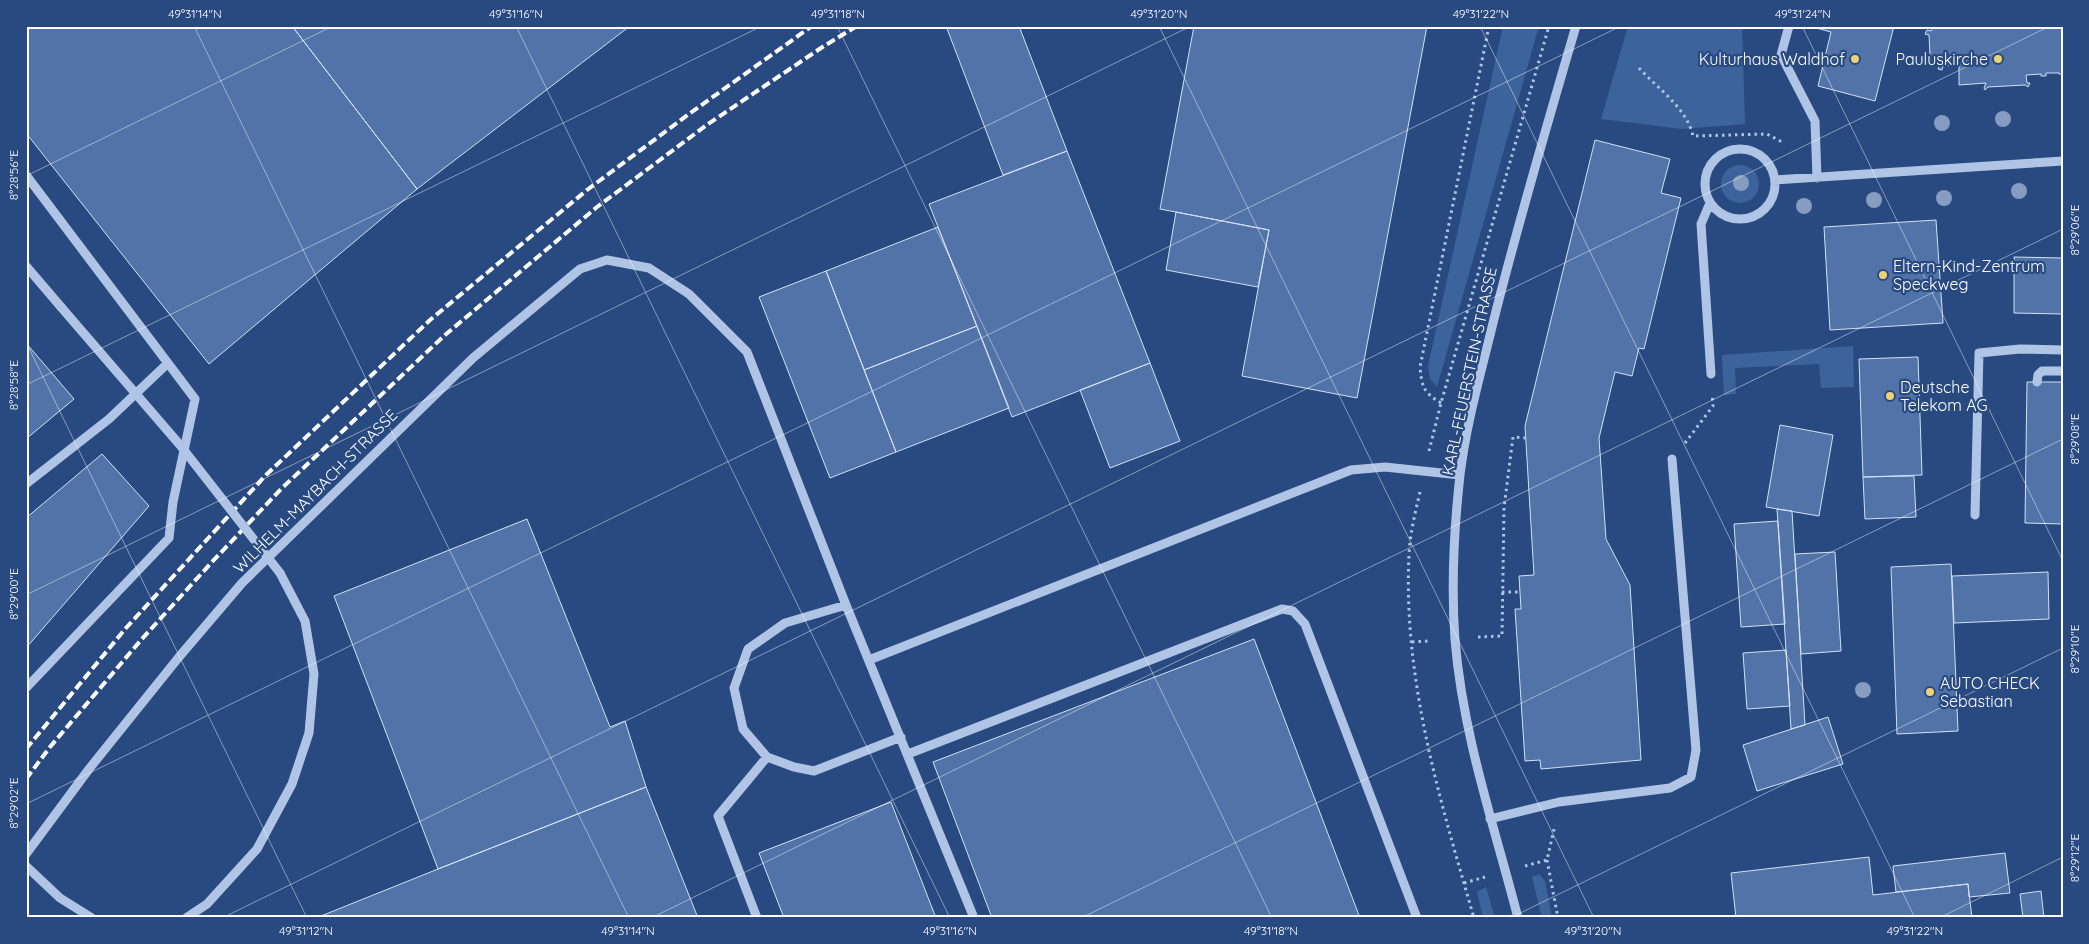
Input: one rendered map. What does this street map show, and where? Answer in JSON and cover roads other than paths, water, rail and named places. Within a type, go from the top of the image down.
[{"type":"street","name":"KARL-FEUERSTEIN-STRASSE","points":[[1518,918],[1506,870],[1490,819],[1467,723],[1455,639],[1455,538],[1460,475],[1479,383],[1528,190],[1576,26]]},
{"type":"street","points":[[1789,26],[1782,54],[1815,121],[1817,178]]},
{"type":"street","points":[[1743,149],[1754,152],[1763,158],[1773,172],[1775,180],[1774,192],[1770,203],[1762,212],[1752,217],[1740,219],[1718,212],[1710,203],[1704,182],[1707,171],[1713,161],[1721,154],[1743,149]]},
{"type":"street","points":[[1775,180],[2063,161]]},
{"type":"street","points":[[26,175],[195,399],[173,502],[169,538],[26,688]]},
{"type":"street","points":[[1710,203],[1701,224],[1711,374]]},
{"type":"street","name":"WILHELM-MAYBACH-STRASSE","points":[[26,854],[89,769],[179,657],[242,583],[473,358],[580,269],[607,260],[649,268],[689,294],[747,352],[846,604]]},
{"type":"street","points":[[26,266],[180,445],[280,573],[305,621],[314,674],[309,733],[292,784],[257,849],[207,904],[186,918]]},
{"type":"street","points":[[1975,515],[1979,353],[2020,349],[2063,350]]},
{"type":"street","points":[[26,484],[109,419],[168,363]]},
{"type":"street","points":[[2037,382],[2038,376],[2042,371],[2063,371]]},
{"type":"street","points":[[1490,819],[1559,802],[1670,788],[1691,777],[1696,750],[1672,459]]},
{"type":"street","points":[[869,660],[1344,472],[1385,467],[1460,475]]},
{"type":"street","points":[[901,737],[814,771],[794,767],[767,757],[743,729],[734,688],[748,649],[785,623],[846,604],[869,660],[901,737],[908,754],[974,918]]},
{"type":"street","points":[[908,754],[1282,609],[1294,611],[1305,624],[1417,918]]},
{"type":"street","points":[[757,918],[718,816],[767,757]]},
{"type":"street","points":[[26,866],[60,898],[92,918]]},
{"type":"railway","points":[[26,749],[126,628],[266,475],[430,320],[587,190],[812,26]]},
{"type":"railway","points":[[26,779],[50,747],[141,640],[212,562],[281,489],[445,335],[597,207],[708,124],[857,26]]},
{"type":"place","name":"Kulturhaus Waldhof","points":[[1855,59]]},
{"type":"place","name":"Pauluskirche","points":[[1998,59]]},
{"type":"place","name":"Eltern-Kind-Zentrum Speckweg","points":[[1883,275]]},
{"type":"place","name":"Deutsche Telekom AG","points":[[1890,396]]},
{"type":"place","name":"AUTO CHECK Sebastian","points":[[1930,692]]}]
